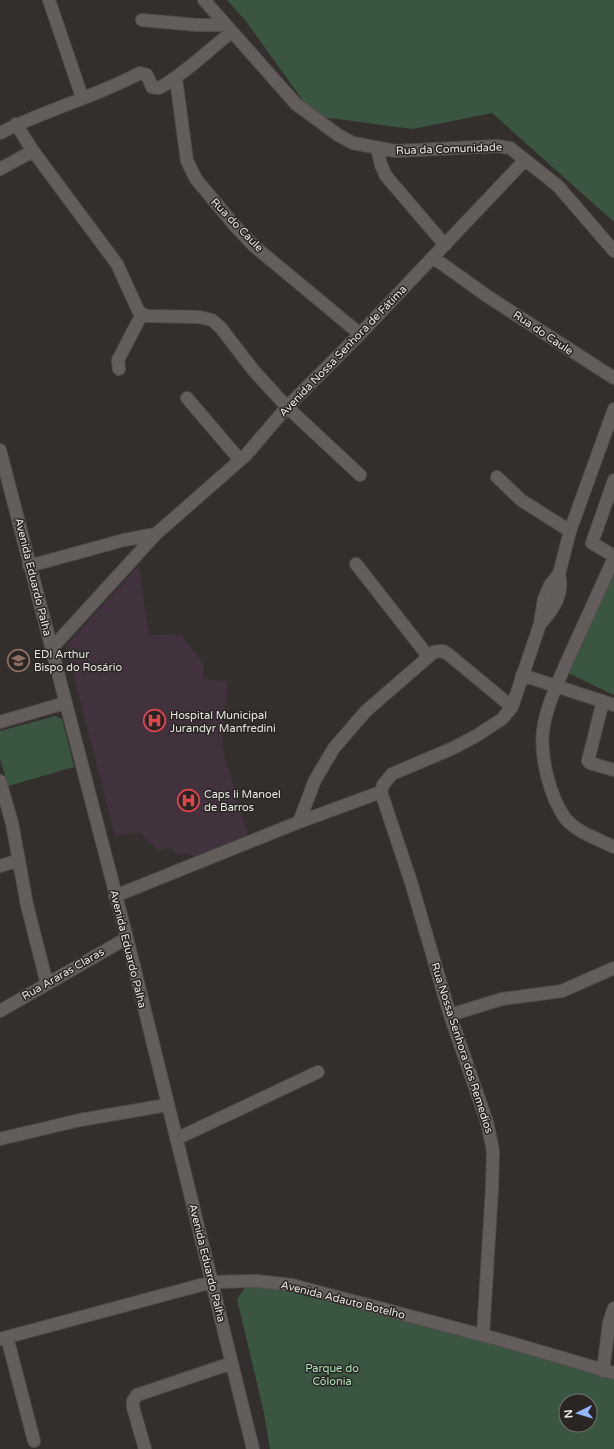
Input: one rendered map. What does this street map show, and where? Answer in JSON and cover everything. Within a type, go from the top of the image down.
[{"type":"street","points":[[49,0],[82,97]]},
{"type":"street","name":"Rua da Comunidade","points":[[204,0],[305,112],[338,135],[353,143],[395,151],[510,148],[558,186],[614,251]]},
{"type":"street","points":[[142,20],[229,28]]},
{"type":"street","points":[[0,133],[16,124],[82,97],[114,87],[140,73],[147,75],[152,87],[155,89],[176,79],[229,28]]},
{"type":"street","name":"Rua do Caule","points":[[176,79],[187,161],[196,179],[235,226],[254,246],[360,334]]},
{"type":"street","points":[[16,124],[33,150],[117,264],[135,305],[142,314],[148,316],[199,317],[212,320],[221,328],[254,371],[287,407],[360,475]]},
{"type":"street","points":[[377,148],[381,165],[386,176],[444,245]]},
{"type":"street","points":[[0,169],[33,150]]},
{"type":"street","name":"Avenida Nossa Senhora de Fátima","points":[[51,649],[156,534],[240,460],[287,407],[434,258],[444,245],[525,160]]},
{"type":"street","name":"Rua do Caule","points":[[434,258],[500,304],[614,378]]},
{"type":"street","points":[[119,369],[118,360],[142,314]]},
{"type":"street","points":[[188,398],[240,460]]},
{"type":"street","points":[[115,896],[299,822],[381,792],[383,785],[392,774],[451,749],[476,736],[502,719],[512,707],[540,624],[553,609],[561,592],[559,574],[570,531],[614,409]]},
{"type":"street","name":"Avenida Eduardo Palha","points":[[0,450],[5,488],[29,566],[126,938],[253,1449]]},
{"type":"street","points":[[497,477],[521,500],[570,531]]},
{"type":"street","points":[[614,480],[592,543],[614,557],[556,686],[543,730],[543,756],[549,782],[565,818],[580,831],[614,847]]},
{"type":"street","points":[[29,566],[124,540],[156,534]]},
{"type":"street","points":[[356,564],[428,656]]},
{"type":"street","points":[[299,822],[315,780],[334,748],[366,711],[428,656],[439,651],[448,654],[512,707]]},
{"type":"street","points":[[522,676],[609,703],[588,761],[590,763],[614,770]]},
{"type":"street","points":[[0,722],[65,703]]},
{"type":"street","points":[[0,781],[12,823],[27,905],[47,984]]},
{"type":"street","name":"Rua Nossa Senhora dos Remedios","points":[[381,792],[411,882],[450,1015],[487,1122],[493,1151],[483,1335]]},
{"type":"street","points":[[0,866],[19,860]]},
{"type":"street","name":"Rua Araras Claras","points":[[0,1011],[126,938]]},
{"type":"street","points":[[450,1015],[502,999],[562,991],[614,968]]},
{"type":"street","points":[[176,1139],[318,1072]]},
{"type":"street","points":[[0,1139],[80,1120],[167,1106]]},
{"type":"street","name":"Avenida Adauto Botelho","points":[[3,1338],[212,1282],[256,1281],[292,1285],[483,1335],[608,1372]]},
{"type":"street","points":[[608,1372],[610,1324],[614,1308]]},
{"type":"street","points":[[3,1338],[34,1441]]},
{"type":"street","points":[[145,1449],[133,1408],[133,1400],[137,1395],[232,1363]]},
{"type":"shaded area","name":"Hospital Municipal Jurandyr Manfredini","points":[[139,565],[149,635],[181,634],[204,665],[203,679],[228,681],[222,747],[248,835],[195,856],[175,853],[172,848],[159,851],[140,833],[115,836],[66,646]]},
{"type":"green space","points":[[227,0],[614,0],[614,222],[492,113],[413,129],[314,116],[245,20]]},
{"type":"green space","points":[[614,574],[614,695],[568,673]]},
{"type":"green space","points":[[55,716],[62,719],[74,767],[8,786],[0,759],[0,731]]},
{"type":"green space","name":"Parque do Cõlonia","points":[[250,1281],[295,1289],[614,1373],[614,1449],[270,1449],[264,1413],[237,1299]]},
{"type":"place","name":"EDI Arthur Bispo do Rosário","points":[[18,660]]},
{"type":"place","name":"Hospital Municipal Jurandyr Manfredini","points":[[155,721]]},
{"type":"place","name":"Caps Ii Manoel de Barros","points":[[188,800]]}]
